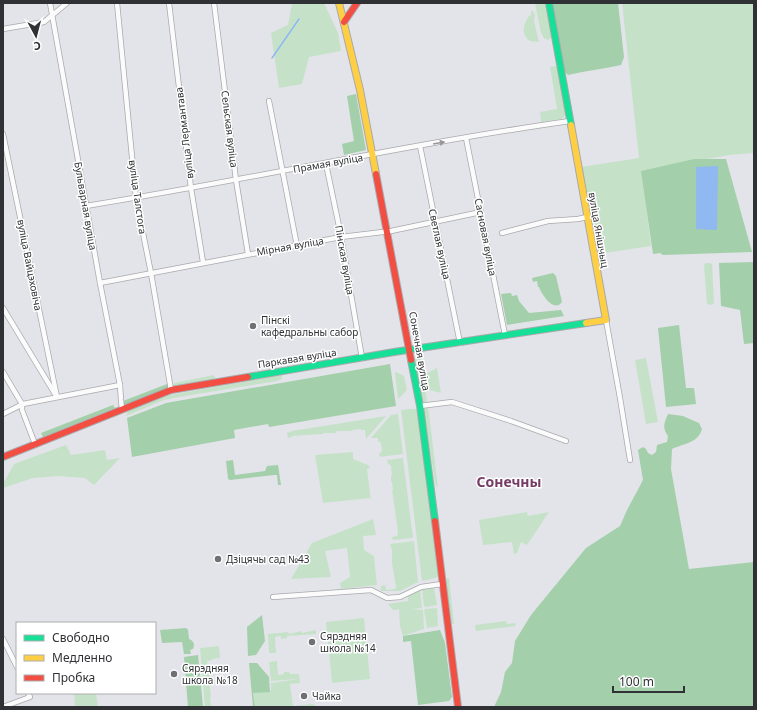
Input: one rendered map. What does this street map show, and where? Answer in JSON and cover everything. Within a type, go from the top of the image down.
[{"type":"street","name":"Бульварная вуліца","points":[[50,3],[100,283],[120,385],[122,409]]},
{"type":"street","points":[[3,29],[44,22],[67,3]]},
{"type":"street","name":"вуліца Талстога","points":[[117,3],[136,198],[151,273],[171,390]]},
{"type":"street","name":"вуліца Лермантава","points":[[169,3],[191,188],[203,262]]},
{"type":"street","name":"Сельская вуліца","points":[[214,3],[236,180],[248,254]]},
{"type":"street","name":"Сонечная вуліца","points":[[339,3],[360,90],[420,406],[458,707]]},
{"type":"street","points":[[344,22],[357,3]]},
{"type":"street","name":"вуліца Янішчыц","points":[[549,3],[630,460]]},
{"type":"street","points":[[269,101],[296,246]]},
{"type":"street","name":"Прамая вуліца","points":[[86,206],[420,146],[570,121]]},
{"type":"street","name":"вуліца Вайцэховіча","points":[[3,134],[57,397]]},
{"type":"street","name":"Сасновая вуліца","points":[[466,138],[505,335]]},
{"type":"street","name":"Светлая вуліца","points":[[420,146],[460,343]]},
{"type":"street","name":"Пінская вуліца","points":[[326,164],[341,237],[362,358]]},
{"type":"street","name":"Мірная вуліца","points":[[100,283],[203,262],[341,237],[387,231],[481,212]]},
{"type":"street","points":[[502,232],[548,221],[587,217]]},
{"type":"street","points":[[3,308],[57,397]]},
{"type":"street","name":"Паркавая вуліца","points":[[3,457],[171,390],[409,350],[606,320]]},
{"type":"street","points":[[3,372],[22,404],[22,410],[35,444]]},
{"type":"street","points":[[3,414],[22,404],[120,385]]},
{"type":"street","points":[[420,406],[452,402],[512,421],[566,441]]},
{"type":"street","points":[[273,597],[371,590],[387,598],[400,597],[421,587],[442,584]]},
{"type":"street","points":[[3,639],[5,651],[16,667]]},
{"type":"street","points":[[3,706],[29,695]]},
{"type":"green space","points":[[292,3],[324,3],[338,33],[341,51],[309,57],[302,84],[279,88],[271,33],[288,25]]},
{"type":"green space","points":[[535,3],[546,3],[552,35],[552,37],[548,40],[544,38],[541,33]]},
{"type":"green space","points":[[552,3],[618,3],[624,57],[621,65],[568,75],[563,70]]},
{"type":"green space","points":[[622,3],[754,3],[754,153],[729,155],[642,171],[651,246],[598,254],[581,167],[639,158]]},
{"type":"green space","points":[[531,11],[533,11],[535,15],[534,21],[539,42],[530,41],[524,32],[524,26],[531,15]]},
{"type":"green space","points":[[555,66],[559,69],[567,113],[562,119],[541,122],[540,112],[557,109],[550,67]]},
{"type":"green space","points":[[356,94],[366,150],[344,155],[342,144],[354,141],[347,96]]},
{"type":"green space","points":[[694,159],[726,159],[752,252],[663,255],[660,253],[653,254],[641,171]]},
{"type":"green space","points":[[754,262],[754,343],[744,344],[740,310],[721,306],[719,263]]},
{"type":"green space","points":[[706,263],[712,264],[714,303],[712,305],[707,304],[704,265]]},
{"type":"green space","points":[[553,273],[556,276],[562,302],[559,305],[552,304],[545,298],[538,287],[537,281],[533,282],[532,278]]},
{"type":"green space","points":[[511,293],[512,296],[517,295],[519,301],[529,313],[561,310],[564,316],[507,325],[501,294]]},
{"type":"green space","points":[[679,325],[686,388],[694,388],[696,404],[666,407],[658,328]]},
{"type":"green space","points":[[420,358],[422,360],[427,403],[421,399],[415,359]]},
{"type":"green space","points":[[646,358],[658,422],[646,424],[635,360]]},
{"type":"green space","points":[[390,364],[396,406],[269,427],[268,424],[234,430],[235,438],[132,457],[127,418],[166,403]]},
{"type":"green space","points":[[437,368],[441,393],[429,390],[426,374]]},
{"type":"green space","points":[[396,372],[404,376],[407,390],[398,399],[395,373]]},
{"type":"green space","points":[[214,375],[215,378],[212,380],[173,386],[174,383]]},
{"type":"green space","points":[[282,375],[282,379],[277,381],[164,400],[126,416],[128,411],[170,395]]},
{"type":"green space","points":[[167,384],[167,388],[124,405],[123,401]]},
{"type":"green space","points":[[113,405],[115,408],[43,437],[41,433]]},
{"type":"green space","points":[[428,406],[438,488],[435,484],[424,411]]},
{"type":"green space","points":[[416,409],[418,414],[426,466],[439,577],[422,581],[401,410]]},
{"type":"green space","points":[[398,414],[403,454],[380,457],[379,454],[382,451],[381,443],[378,441],[378,438],[371,438],[391,415]]},
{"type":"green space","points":[[668,414],[683,416],[699,423],[702,429],[700,434],[694,440],[672,449],[671,469],[689,569],[754,562],[754,707],[494,707],[501,692],[505,672],[512,663],[515,641],[531,615],[586,548],[620,526],[643,480],[638,450],[643,447],[652,455],[656,452],[657,445],[667,442],[668,436],[664,425]]},
{"type":"green space","points":[[386,416],[366,439],[365,430],[361,429],[352,431],[337,431],[336,433],[292,436],[288,438],[287,433],[292,431]]},
{"type":"green space","points":[[66,445],[71,455],[105,450],[107,460],[120,458],[94,485],[85,478],[58,476],[33,478],[3,488],[3,484],[14,464]]},
{"type":"green space","points":[[353,452],[353,459],[368,465],[370,468],[367,469],[371,501],[370,498],[323,503],[315,455]]},
{"type":"green space","points":[[403,458],[413,538],[393,540],[392,537],[397,536],[398,532],[391,481],[391,466],[388,464],[387,460]]},
{"type":"green space","points":[[233,460],[235,475],[265,471],[267,466],[278,465],[281,485],[278,485],[277,475],[228,479],[226,461]]},
{"type":"green space","points":[[527,512],[528,516],[549,512],[527,545],[521,542],[517,553],[514,554],[512,542],[483,545],[479,520]]},
{"type":"green space","points":[[373,519],[376,535],[363,536],[364,550],[374,556],[377,585],[341,589],[340,583],[350,577],[347,548],[325,551],[331,577],[291,579],[312,543]]},
{"type":"green space","points":[[414,541],[418,582],[400,591],[381,591],[381,586],[385,585],[386,590],[395,589],[396,587],[392,563],[392,549],[390,544]]},
{"type":"green space","points":[[449,578],[454,624],[449,622],[444,579]]},
{"type":"green space","points":[[434,588],[437,605],[426,607],[424,606],[422,590]]},
{"type":"green space","points":[[420,589],[422,608],[411,609],[423,610],[424,629],[403,636],[400,626],[399,610],[402,609],[393,610],[388,604],[408,601],[408,595]]},
{"type":"green space","points":[[437,608],[438,626],[427,628],[424,610]]},
{"type":"green space","points":[[262,615],[265,641],[256,655],[248,656],[247,627]]},
{"type":"green space","points":[[364,618],[370,679],[332,683],[326,622]]},
{"type":"green space","points":[[506,621],[507,624],[515,623],[516,626],[476,631],[475,625]]},
{"type":"green space","points":[[186,628],[188,630],[189,639],[194,645],[193,649],[190,650],[191,654],[184,654],[182,642],[162,643],[160,630]]},
{"type":"green space","points":[[316,630],[316,634],[287,636],[287,638],[281,639],[281,636],[275,637],[276,653],[269,653],[268,634],[288,632],[289,634],[301,631],[302,633]]},
{"type":"green space","points":[[440,630],[445,643],[452,697],[449,701],[418,705],[411,641],[403,642],[403,636]]},
{"type":"green space","points":[[219,646],[220,658],[207,661],[210,680],[211,707],[205,707],[200,648]]},
{"type":"green space","points":[[198,655],[203,707],[188,707],[184,657]]},
{"type":"green space","points":[[277,661],[278,675],[284,674],[284,672],[299,674],[300,683],[290,684],[293,706],[313,704],[318,707],[255,707],[253,693],[271,691],[271,683],[298,679],[271,681],[269,662]]},
{"type":"green space","points":[[249,663],[257,663],[269,677],[270,692],[253,693],[255,707],[253,707]]},
{"type":"green space","points":[[74,694],[96,694],[98,707],[75,707]]},
{"type":"water","points":[[718,166],[717,230],[696,229],[696,167]]},
{"type":"waterway","points":[[272,58],[299,19]]},
{"type":"traffic: fast","points":[[549,3],[571,125]]},
{"type":"traffic: fast","points":[[248,377],[394,352],[586,323]]},
{"type":"traffic: fast","points":[[411,360],[420,406],[435,521]]},
{"type":"traffic: slow","points":[[339,3],[360,90],[376,174]]},
{"type":"traffic: slow","points":[[571,125],[606,320],[586,323]]},
{"type":"traffic: jam","points":[[344,22],[357,3]]},
{"type":"traffic: jam","points":[[376,174],[411,360]]},
{"type":"traffic: jam","points":[[3,457],[171,390],[248,377]]},
{"type":"traffic: jam","points":[[435,521],[458,707]]},
{"type":"place","name":"Пінскі кафедральны сабор","points":[[253,326]]},
{"type":"place","name":"Дзіцячы сад №43","points":[[218,559]]},
{"type":"place","name":"Сярэдняя школа №14","points":[[312,642]]},
{"type":"place","name":"Сярэдняя школа №18","points":[[174,674]]},
{"type":"place","name":"Чайка","points":[[304,696]]},
{"type":"district","name":"Сонечны","points":[[509,482]]}]
